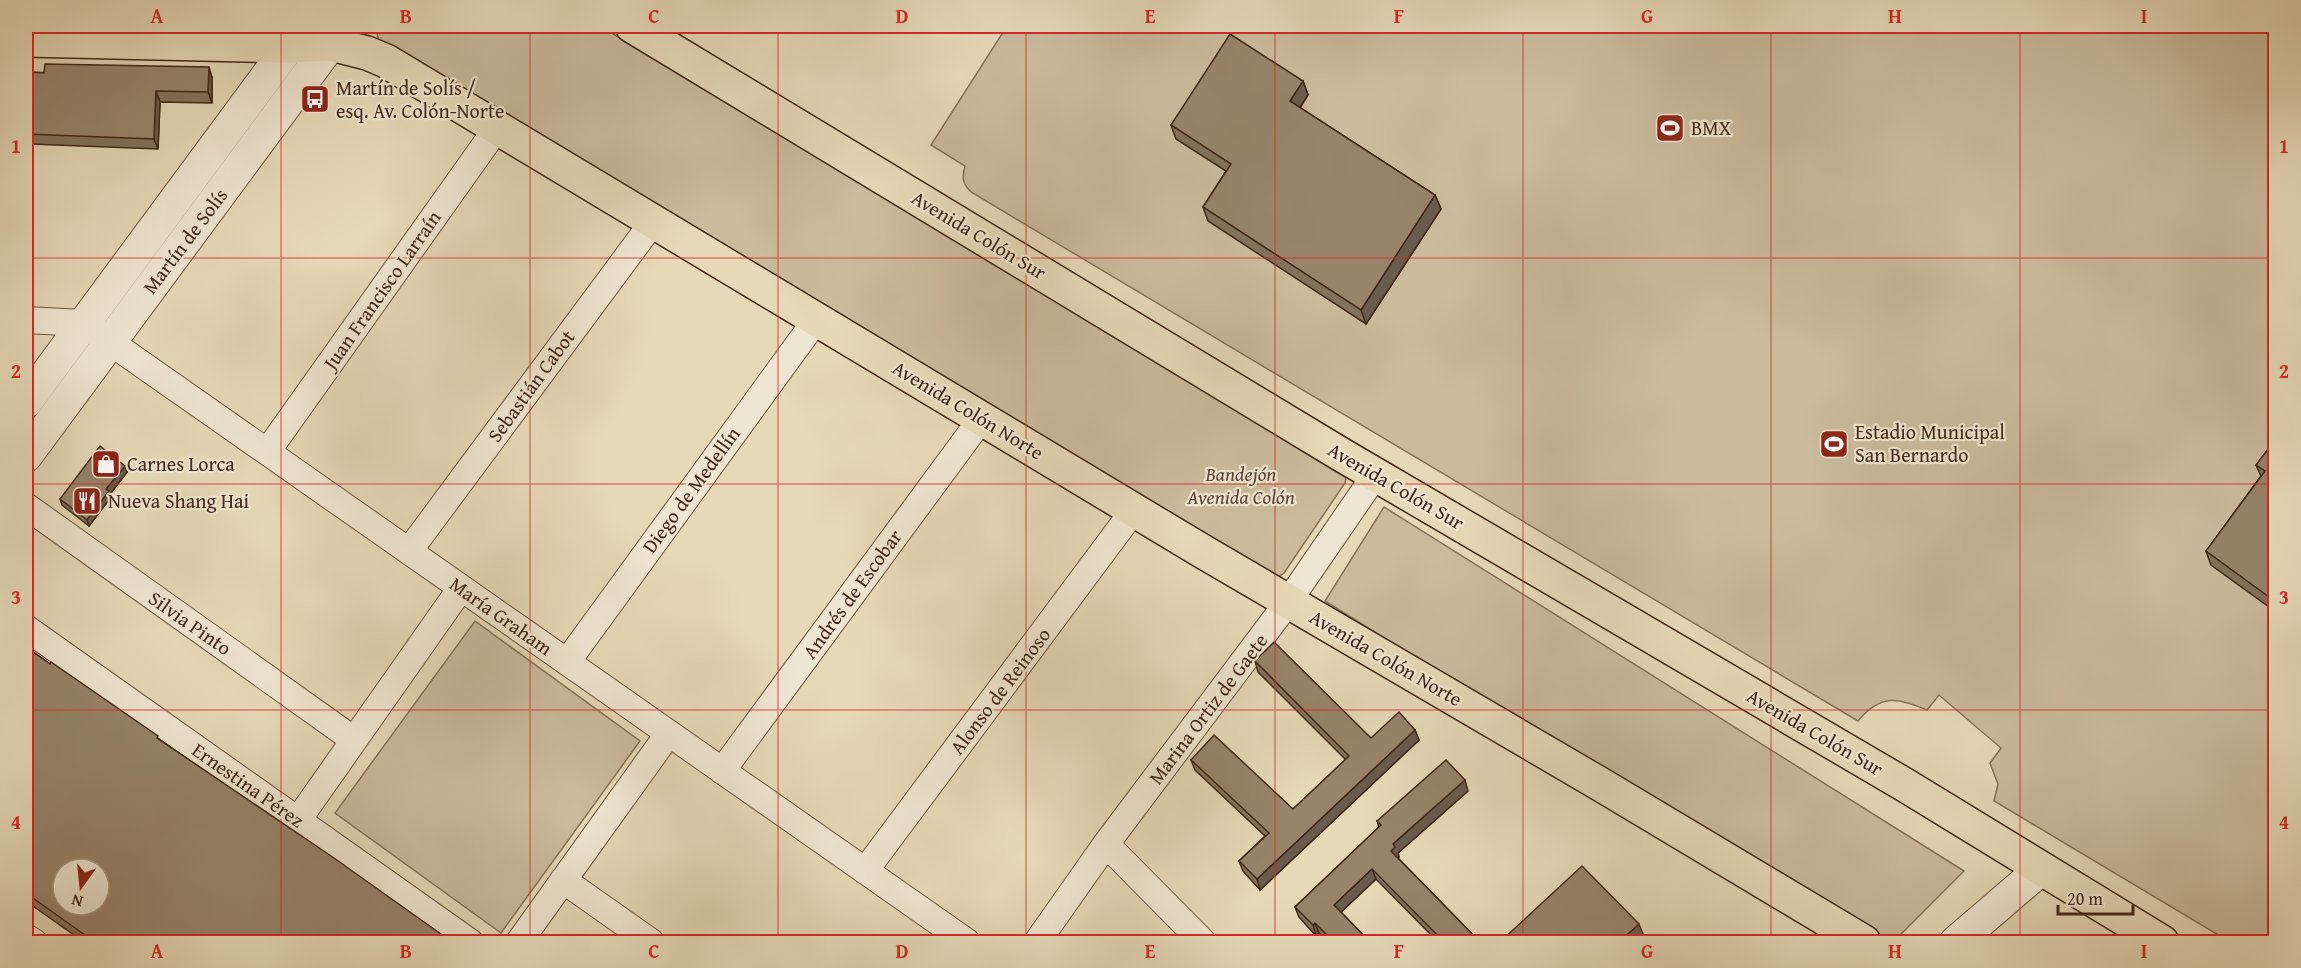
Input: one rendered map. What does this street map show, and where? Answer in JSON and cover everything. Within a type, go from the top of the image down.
[{"type":"main road","name":"Avenida Colón Sur","points":[[632,26],[1376,474],[1905,785],[2162,942]]},
{"type":"main road","name":"Avenida Colón Norte","points":[[26,40],[338,35],[367,53],[386,61],[1288,602],[1600,784],[1864,942]]},
{"type":"street","name":"Martín de Solís","points":[[26,456],[338,35]]},
{"type":"street","name":"Martín de Solís","points":[[26,402],[297,36]]},
{"type":"street","name":"Juan Francisco Larraín","points":[[267,452],[496,128]]},
{"type":"street","name":"Sebastián Cabot","points":[[409,551],[653,222]]},
{"type":"street","points":[[26,320],[83,322]]},
{"type":"street","name":"Diego de Medellín","points":[[567,662],[816,320]]},
{"type":"street","name":"María Graham","points":[[83,322],[967,942]]},
{"type":"street","name":"Andrés de Escobar","points":[[722,771],[982,418]]},
{"type":"street","name":"Marina Ortiz de Gaete","points":[[1037,942],[1106,844],[1288,602],[1376,474]]},
{"type":"street","name":"Silvia Pinto","points":[[26,506],[354,740]]},
{"type":"street","name":"Alonso de Reinoso","points":[[865,871],[1134,510]]},
{"type":"street","points":[[298,820],[461,588]]},
{"type":"street","name":"Ernestina Pérez","points":[[26,628],[470,942]]},
{"type":"street","points":[[519,942],[669,733]]},
{"type":"street","points":[[1106,844],[1203,942]]},
{"type":"street","points":[[1956,942],[2041,869]]},
{"type":"street","points":[[563,880],[651,942]]},
{"type":"street","points":[[26,937],[34,942]]},
{"type":"green space","name":"Bandejón Avenida Colón","points":[[375,26],[600,26],[1340,470],[1346,478],[1345,483],[1284,573],[1278,577],[379,41]]},
{"type":"green space","name":"Estadio Municipal San Bernardo","points":[[1007,26],[2275,26],[2275,942],[2230,942],[1994,801],[1998,784],[1990,763],[2001,748],[1939,695],[1927,710],[1907,702],[1890,700],[1882,702],[1866,712],[1858,721],[971,192],[964,180],[965,166],[931,145]]},
{"type":"green space","points":[[1384,507],[1964,871],[1893,942],[1870,942],[1325,601]]},
{"type":"green space","points":[[475,621],[640,741],[501,933],[335,813]]},
{"type":"building","points":[[1230,34],[1303,81],[1290,101],[1435,195],[1361,310],[1203,207],[1231,164],[1171,125]]},
{"type":"building","points":[[45,64],[209,67],[208,92],[156,91],[154,139],[26,134],[26,72],[44,73]]},
{"type":"building","points":[[2276,439],[2276,602],[2206,551],[2265,471],[2256,465]]},
{"type":"building","points":[[100,446],[125,466],[106,489],[109,491],[87,520],[60,499]]},
{"type":"building","points":[[1274,642],[1371,738],[1399,712],[1415,730],[1257,879],[1239,861],[1269,833],[1191,760],[1214,735],[1293,809],[1349,756],[1255,661]]},
{"type":"building","points":[[26,647],[158,736],[157,738],[334,858],[452,942],[96,942],[60,917],[111,917],[111,857],[51,857],[51,911],[26,893]]},
{"type":"building","points":[[1446,760],[1465,780],[1393,844],[1395,847],[1391,851],[1480,942],[1444,942],[1372,869],[1334,905],[1370,942],[1334,942],[1295,907],[1381,825],[1377,821]]},
{"type":"building","points":[[1582,866],[1639,924],[1620,941],[1622,942],[1500,942]]},
{"type":"place","name":"Martín de Solís / esq. Av. Colón-Norte","points":[[315,99]]},
{"type":"place","name":"BMX","points":[[1670,128]]},
{"type":"place","name":"Estadio Municipal San Bernardo","points":[[1834,444]]},
{"type":"place","name":"Carnes Lorca","points":[[106,464]]},
{"type":"place","name":"Nueva Shang Hai","points":[[87,501]]}]
